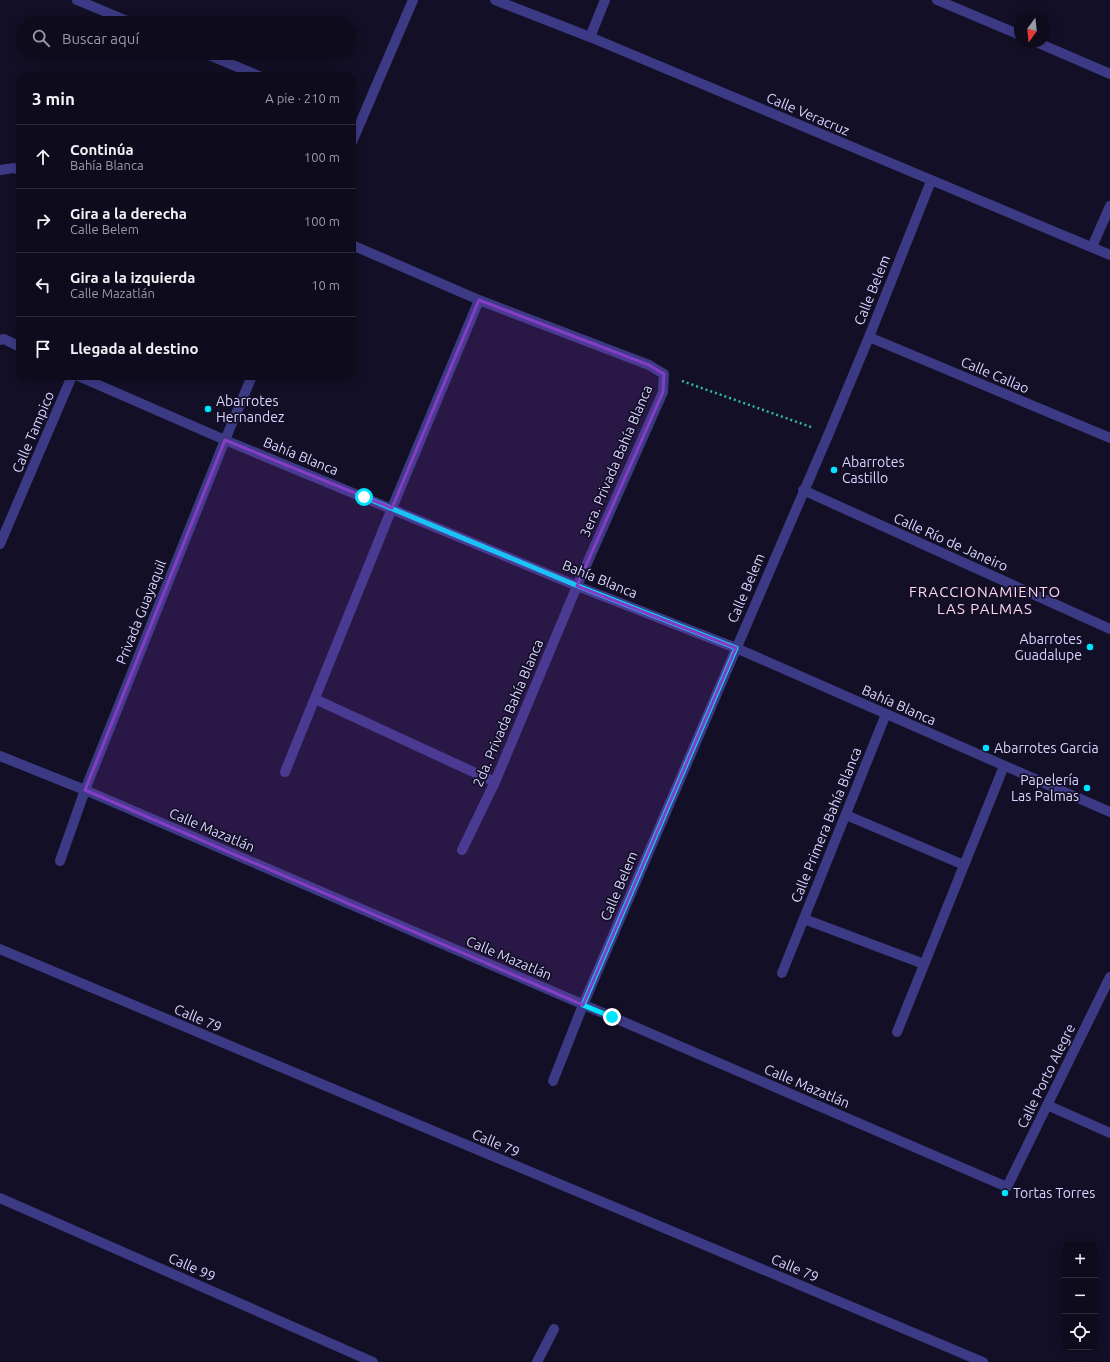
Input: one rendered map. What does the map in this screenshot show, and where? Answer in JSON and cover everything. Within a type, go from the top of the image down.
[{"type":"street","points":[[77,0],[115,16]]},
{"type":"street","points":[[356,133],[412,0]]},
{"type":"street","name":"Calle Veracruz","points":[[495,0],[590,37],[1110,255]]},
{"type":"street","points":[[590,37],[605,0]]},
{"type":"street","points":[[937,0],[1014,32]]},
{"type":"street","points":[[1050,48],[1110,74]]},
{"type":"street","points":[[221,60],[249,72]]},
{"type":"street","points":[[356,117],[362,119]]},
{"type":"street","points":[[0,170],[16,169]]},
{"type":"street","name":"Calle Belem","points":[[553,1080],[583,1005],[869,337],[931,181]]},
{"type":"street","points":[[1092,247],[1110,206]]},
{"type":"street","name":"3era. Privada Bahía Blanca","points":[[356,247],[479,300],[649,365],[664,374],[663,392],[578,586]]},
{"type":"street","points":[[285,772],[392,508],[479,300]]},
{"type":"street","name":"Calle Callao","points":[[869,337],[1110,438]]},
{"type":"street","points":[[0,340],[4,339],[16,345]]},
{"type":"street","name":"Calle Tampico","points":[[0,544],[4,524],[70,380]]},
{"type":"street","name":"Bahía Blanca","points":[[87,380],[225,440],[578,586],[736,648],[1110,812]]},
{"type":"street","name":"Privada Guayaquil","points":[[60,861],[85,790],[250,380]]},
{"type":"street","name":"Calle Río de Janeiro","points":[[803,490],[1110,628]]},
{"type":"street","name":"2da. Privada Bahía Blanca","points":[[462,850],[494,782],[578,586]]},
{"type":"street","points":[[315,699],[494,782]]},
{"type":"street","name":"Calle Primera Bahía Blanca","points":[[886,714],[804,918],[924,964]]},
{"type":"street","name":"Calle Mazatlán","points":[[0,756],[85,790],[1007,1187]]},
{"type":"street","points":[[897,1032],[1004,766]]},
{"type":"street","points":[[846,815],[964,865]]},
{"type":"street","points":[[782,972],[804,918]]},
{"type":"street","name":"Calle 79","points":[[0,949],[982,1362]]},
{"type":"street","name":"Calle Porto Alegre","points":[[1007,1187],[1110,977]]},
{"type":"street","points":[[1047,1105],[1110,1133]]},
{"type":"street","name":"Calle 99","points":[[0,1198],[373,1362]]},
{"type":"street","points":[[537,1362],[554,1329]]},
{"type":"path","points":[[664,374],[828,433]]},
{"type":"highlighted area","points":[[479,300],[649,365],[664,374],[663,392],[577,586],[736,648],[583,1005],[85,790],[225,440],[392,508]]},
{"type":"place","name":"Abarrotes Hernandez","points":[[208,409]]},
{"type":"place","name":"Abarrotes Castillo","points":[[834,470]]},
{"type":"place","name":"Abarrotes Guadalupe","points":[[1090,647]]},
{"type":"place","name":"Abarrotes Garcia","points":[[986,748]]},
{"type":"place","name":"Papelería Las Palmas","points":[[1087,788]]},
{"type":"place","name":"Tortas Torres","points":[[1005,1193]]},
{"type":"district","name":"FRACCIONAMIENTO LAS PALMAS","points":[[985,600]]},
{"type":"route","points":[[364,497],[578,586],[736,648],[583,1005],[612,1017]]}]
